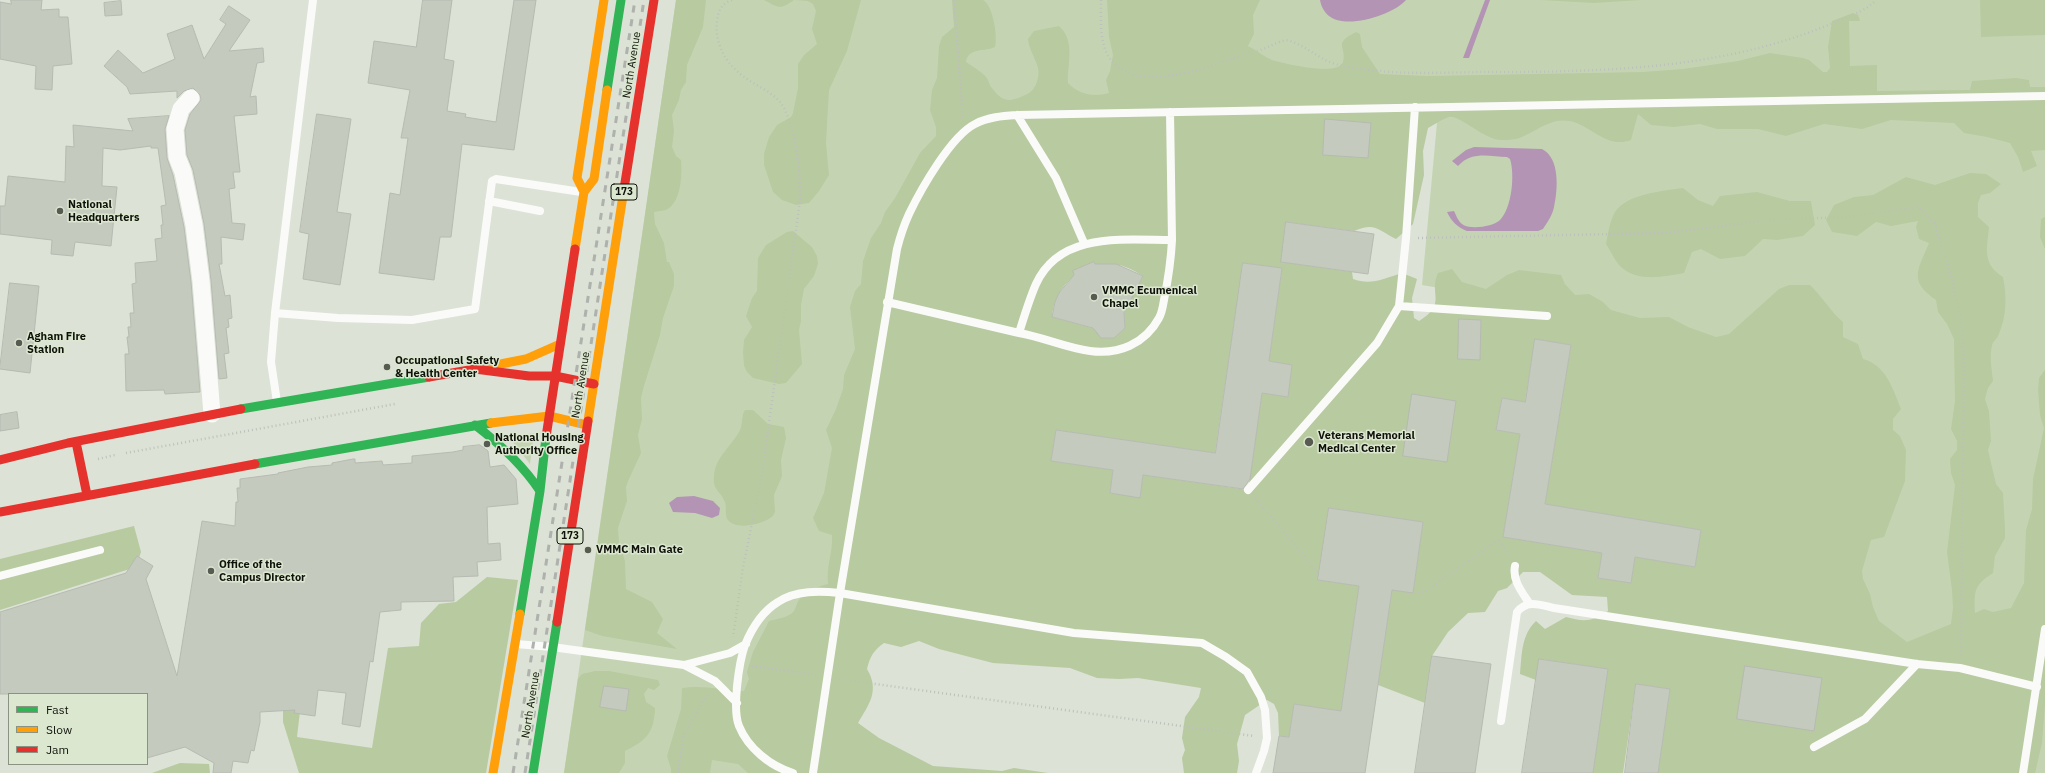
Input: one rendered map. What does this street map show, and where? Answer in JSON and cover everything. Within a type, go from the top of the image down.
[{"type":"main road","name":"North Avenue","points":[[584,192],[577,178],[604,0]]},
{"type":"main road","name":"North Avenue","points":[[493,773],[513,644],[540,491],[549,416],[584,192],[594,179],[621,0]]},
{"type":"main road","name":"North Avenue","points":[[533,773],[654,0]]},
{"type":"main road","points":[[0,460],[76,442],[212,414],[277,404],[526,359],[560,344]]},
{"type":"main road","points":[[475,369],[529,376],[555,376],[594,384]]},
{"type":"main road","points":[[0,512],[475,425],[549,416],[587,425]]},
{"type":"main road","points":[[475,425],[514,458],[530,475],[540,491]]},
{"type":"main road","points":[[76,442],[79,463],[87,495]]},
{"type":"street","points":[[191,98],[181,109],[176,129],[177,157],[183,172],[194,225],[202,281],[212,414]]},
{"type":"lane","points":[[277,404],[271,362],[275,313],[313,0]]},
{"type":"lane","points":[[813,773],[829,677],[840,593],[887,302],[897,249],[908,215],[933,172],[963,133],[975,124],[992,118],[1017,115],[2045,96]]},
{"type":"lane","points":[[1248,490],[1377,343],[1399,306],[1406,238],[1415,108]]},
{"type":"lane","points":[[887,302],[1089,351],[1107,353],[1123,350],[1139,341],[1149,333],[1160,317],[1170,270],[1172,240],[1170,112]]},
{"type":"lane","points":[[1017,115],[1056,178],[1084,243]]},
{"type":"lane","points":[[275,313],[338,318],[412,320],[475,310],[492,181],[496,179],[584,192]]},
{"type":"lane","points":[[489,201],[540,211]]},
{"type":"lane","points":[[1019,333],[1036,283],[1043,273],[1062,254],[1084,243],[1120,240],[1172,240]]},
{"type":"lane","points":[[1399,306],[1548,316]]},
{"type":"lane","points":[[0,576],[100,550]]},
{"type":"lane","points":[[1515,566],[1514,572],[1518,584],[1529,603]]},
{"type":"lane","points":[[793,773],[769,762],[752,745],[739,726],[737,703],[746,644],[762,615],[778,601],[810,592],[840,593],[1074,633],[1202,643],[1232,660],[1247,672],[1255,684],[1265,710],[1267,738],[1264,752],[1256,773]]},
{"type":"lane","points":[[1501,720],[1517,612],[1522,606],[1529,603],[1917,664],[1960,668],[2037,687]]},
{"type":"lane","points":[[2023,773],[2045,629]]},
{"type":"lane","points":[[513,644],[552,647],[684,665],[715,682],[737,703]]},
{"type":"lane","points":[[684,665],[730,653],[746,644]]},
{"type":"lane","points":[[1814,747],[1865,719],[1917,664]]},
{"type":"path","points":[[730,653],[743,568],[761,480],[800,201],[800,180],[795,150],[785,110],[777,99],[736,71],[724,56],[717,41],[718,12],[726,2],[732,0]]},
{"type":"path","points":[[954,0],[963,133]]},
{"type":"path","points":[[1101,0],[1104,38],[1109,56],[1118,67],[1135,74],[1157,76],[1178,76],[1286,40],[1299,42],[1335,64],[1372,70],[1427,73],[1562,72],[1661,66],[1712,58],[1808,34],[1866,9],[1876,0]]},
{"type":"path","points":[[1406,238],[1663,233],[1772,220],[1846,217],[1919,207],[1934,223],[1951,275],[1962,325],[1964,438],[1960,668]]},
{"type":"path","points":[[125,453],[401,403]]},
{"type":"path","points":[[79,463],[117,455]]},
{"type":"path","points":[[1248,490],[1319,574]]},
{"type":"path","points":[[1418,594],[1429,589],[1499,539],[1515,566]]},
{"type":"path","points":[[742,664],[1267,738]]},
{"type":"path","points":[[678,773],[684,733],[702,708],[715,682]]},
{"type":"green space","points":[[676,0],[2045,0],[2045,773],[2013,773],[1830,651],[1673,328],[1422,285],[1438,112],[1030,122],[822,773],[564,773]]},
{"type":"green space","points":[[676,0],[706,0],[703,27],[687,65],[686,82],[681,90],[679,100],[672,115],[674,131],[672,147],[676,156],[681,160],[680,187],[675,201],[671,206],[666,210],[654,212],[655,224],[664,243],[667,262],[669,262],[674,274],[674,286],[663,318],[660,335],[641,398],[642,419],[638,435],[641,453],[626,487],[627,501],[618,528],[619,543],[625,561],[626,589],[652,602],[663,619],[657,633],[677,649],[602,636],[585,630]]},
{"type":"green space","points":[[764,0],[794,0],[782,7],[779,7]]},
{"type":"green space","points":[[795,0],[861,0],[847,51],[829,90],[826,143],[829,175],[809,203],[796,205],[782,200],[773,192],[764,165],[764,154],[769,137],[777,125],[791,117],[793,113],[798,88],[798,64],[804,55],[817,44],[812,29],[816,11],[813,4],[808,1]]},
{"type":"green space","name":"Veterans Memorial Medical Center","points":[[952,0],[983,0],[987,3],[994,22],[996,36],[995,47],[970,54],[967,57],[966,62],[987,78],[991,87],[996,93],[1009,100],[1029,93],[1034,89],[1037,82],[1038,68],[1028,39],[1034,31],[1059,26],[1064,32],[1069,46],[1068,83],[1077,90],[1087,94],[1098,95],[1109,93],[1106,80],[1110,71],[1113,55],[1109,37],[1107,0],[1260,0],[1253,15],[1254,34],[1248,46],[1272,60],[1287,64],[1321,69],[1339,66],[1343,62],[1344,57],[1342,43],[1356,32],[1360,34],[1362,47],[1380,74],[1427,76],[1643,72],[1683,69],[1738,61],[1770,53],[1809,60],[1823,72],[1827,72],[1830,68],[1828,47],[1832,21],[1853,13],[1858,15],[1860,21],[1849,21],[1850,66],[1877,65],[1877,91],[1970,90],[1972,81],[2016,78],[2029,80],[2030,87],[2045,87],[2045,150],[2031,151],[2037,166],[2023,172],[2018,157],[2010,143],[1964,133],[1954,123],[1891,120],[1862,129],[1824,124],[1786,136],[1758,129],[1717,129],[1700,124],[1674,127],[1651,125],[1638,114],[1631,140],[1614,142],[1599,136],[1578,124],[1562,120],[1555,121],[1516,139],[1494,139],[1459,119],[1449,117],[1428,128],[1423,151],[1424,175],[1413,224],[1396,239],[1372,227],[1361,228],[1354,231],[1286,222],[1282,262],[1352,272],[1353,279],[1366,282],[1402,273],[1417,279],[1412,298],[1414,318],[1419,321],[1428,315],[1433,309],[1436,298],[1435,287],[1438,273],[1452,269],[1462,282],[1486,289],[1507,275],[1519,270],[1561,275],[1565,284],[1575,295],[1589,294],[1603,302],[1611,310],[1640,318],[1669,317],[1688,327],[1716,337],[1729,334],[1779,289],[1789,285],[1810,285],[1843,322],[1843,337],[1858,344],[1863,359],[1871,362],[1883,372],[1892,386],[1901,409],[1893,419],[1893,430],[1900,436],[1906,450],[1905,481],[1884,537],[1871,540],[1862,571],[1863,579],[1870,594],[1873,607],[1879,621],[1907,642],[1951,624],[1953,608],[1952,590],[1947,552],[1955,485],[1951,473],[1950,459],[1957,450],[1957,441],[1951,429],[1955,401],[1954,339],[1947,324],[1938,312],[1936,300],[1921,287],[1918,280],[1919,267],[1929,243],[1919,239],[1916,227],[1918,221],[1891,226],[1876,222],[1857,236],[1832,232],[1826,220],[1834,205],[1854,197],[1873,195],[1906,177],[1935,185],[1970,173],[1986,174],[2001,184],[1990,193],[1981,195],[1978,203],[1978,217],[1989,227],[1987,255],[1992,267],[2003,277],[2005,292],[2005,314],[2001,329],[1992,345],[1991,350],[1993,381],[1988,388],[1985,399],[1989,411],[1991,441],[1988,450],[1996,484],[2003,493],[2005,538],[1995,556],[1993,573],[1982,581],[1976,589],[1975,613],[1984,609],[1993,612],[2011,608],[2024,583],[2026,530],[2032,509],[2033,479],[2044,428],[2040,415],[2038,390],[2039,378],[2045,370],[2045,705],[2042,743],[2035,773],[1658,773],[1670,689],[1636,684],[1623,773],[1593,773],[1608,669],[1540,659],[1536,680],[1520,674],[1525,639],[1527,633],[1536,621],[1545,629],[1566,617],[1578,620],[1592,619],[1608,611],[1607,597],[1572,595],[1540,572],[1523,572],[1507,588],[1498,591],[1485,612],[1468,613],[1448,632],[1432,656],[1425,703],[1378,685],[1392,590],[1413,593],[1423,522],[1329,508],[1318,580],[1359,586],[1341,711],[1294,704],[1289,737],[1279,736],[1278,713],[1274,704],[1267,700],[1245,715],[1237,744],[1239,761],[1237,773],[1184,773],[1182,758],[1185,750],[1182,738],[1185,717],[1199,697],[1201,688],[1138,678],[1097,678],[1070,668],[993,663],[939,649],[919,641],[901,647],[884,643],[873,654],[867,669],[873,684],[872,697],[858,723],[879,738],[933,766],[1002,771],[1014,768],[1048,773],[748,773],[738,764],[712,760],[710,773],[671,773],[667,756],[681,709],[682,688],[705,687],[744,691],[749,679],[747,672],[753,652],[769,621],[791,614],[799,600],[806,593],[815,588],[828,584],[832,535],[819,531],[813,518],[824,493],[832,448],[826,430],[836,409],[843,389],[844,375],[855,349],[850,307],[855,291],[861,284],[863,261],[871,238],[920,153],[936,136],[936,127],[930,110],[932,90],[937,78],[939,46],[942,37],[954,27]],"holes":[[[1094,262],[1095,266],[1109,264],[1120,265],[1143,276],[1124,313],[1125,328],[1114,338],[1101,338],[1096,329],[1052,317],[1058,294],[1065,284],[1074,276],[1073,271]],[[1243,263],[1282,268],[1269,361],[1292,365],[1288,397],[1262,393],[1248,490],[1143,475],[1140,497],[1110,493],[1113,470],[1051,461],[1056,430],[1215,453]],[[1535,339],[1571,345],[1545,504],[1701,530],[1695,567],[1635,557],[1631,583],[1598,578],[1602,553],[1503,537],[1520,434],[1496,430],[1502,398],[1525,402]]]},
{"type":"green space","points":[[1541,0],[1641,0],[1594,3]]},
{"type":"green space","points":[[1980,0],[2045,0],[2045,35],[1981,37]]},
{"type":"green space","points":[[1683,188],[1698,200],[1713,206],[1720,196],[1757,192],[1790,201],[1811,201],[1815,225],[1803,236],[1777,240],[1763,239],[1745,256],[1720,259],[1701,249],[1692,252],[1684,273],[1650,277],[1633,274],[1626,271],[1617,263],[1606,244],[1613,216],[1625,203],[1634,198],[1654,192]]},
{"type":"green space","points":[[2045,217],[2045,249],[2040,237],[2041,219]]},
{"type":"green space","points":[[793,231],[812,247],[817,256],[818,264],[814,276],[804,289],[801,305],[801,321],[799,330],[802,364],[786,383],[779,384],[753,378],[744,366],[744,340],[752,327],[746,316],[752,298],[757,291],[758,258],[766,245],[787,232]]},
{"type":"green space","points":[[745,410],[753,410],[768,424],[784,427],[786,438],[781,460],[782,476],[774,495],[775,512],[773,516],[763,522],[743,526],[732,523],[728,520],[726,516],[725,502],[714,484],[714,475],[718,462],[740,430]]},
{"type":"green space","points":[[534,433],[530,464],[509,437]]},
{"type":"green space","points":[[134,526],[141,552],[136,567],[0,610],[0,559]]},
{"type":"green space","points":[[487,577],[518,580],[486,773],[299,773],[283,722],[283,679],[305,668],[297,737],[372,748],[388,648],[419,646],[421,623],[439,604],[456,602]]},
{"type":"green space","points":[[595,671],[609,671],[658,680],[660,685],[654,690],[648,688],[644,694],[646,702],[655,708],[653,724],[648,735],[644,739],[625,751],[625,763],[619,773],[564,773],[578,679],[582,674]]},
{"type":"green space","points":[[180,763],[209,764],[210,773],[152,773]]},
{"type":"shaded area","points":[[1320,0],[1406,0],[1400,6],[1391,11],[1369,19],[1346,22],[1329,16],[1323,9]]},
{"type":"shaded area","points":[[1485,0],[1490,0],[1469,58],[1463,58]]},
{"type":"shaded area","points":[[1474,147],[1542,149],[1548,153],[1555,167],[1557,183],[1553,210],[1543,229],[1538,231],[1467,231],[1460,228],[1453,221],[1447,212],[1454,211],[1459,221],[1465,226],[1487,226],[1500,220],[1504,215],[1510,199],[1512,173],[1510,159],[1507,157],[1487,155],[1474,156],[1463,161],[1458,166],[1452,161],[1466,150]]},
{"type":"shaded area","points":[[694,496],[713,501],[720,508],[719,515],[712,518],[695,513],[673,512],[669,503],[677,497]]},
{"type":"building","points":[[11,0],[42,0],[41,10],[59,9],[59,17],[68,17],[72,64],[53,66],[52,90],[35,89],[36,66],[0,59],[0,2],[11,4]]},
{"type":"building","points":[[423,0],[452,0],[444,59],[454,61],[447,111],[466,114],[465,117],[496,122],[514,0],[536,0],[514,150],[462,144],[451,237],[440,237],[434,280],[379,273],[390,193],[400,195],[408,138],[401,138],[410,90],[368,83],[374,41],[416,47]]},
{"type":"building","points":[[121,1],[122,15],[105,16],[104,3]]},
{"type":"building","points":[[229,6],[250,20],[229,51],[263,48],[264,62],[257,63],[250,97],[256,96],[257,114],[234,116],[240,172],[233,172],[235,188],[229,189],[232,223],[245,224],[243,240],[221,237],[222,264],[219,264],[225,296],[230,295],[232,318],[228,319],[229,327],[226,328],[229,353],[224,354],[227,378],[219,379],[211,280],[204,224],[193,170],[187,155],[185,130],[190,114],[201,100],[200,95],[193,88],[184,91],[177,98],[177,91],[130,94],[127,87],[104,66],[118,50],[143,73],[175,59],[167,34],[192,25],[204,59],[226,24],[220,20]]},
{"type":"building","points":[[317,114],[351,119],[337,212],[351,214],[340,285],[303,279],[309,234],[300,232]]},
{"type":"building","points":[[169,116],[165,129],[167,158],[173,175],[184,227],[191,282],[200,392],[165,394],[164,390],[126,391],[125,354],[129,354],[127,337],[129,337],[128,327],[131,327],[130,313],[134,313],[132,284],[136,283],[135,263],[157,261],[155,239],[162,238],[161,225],[163,225],[161,206],[166,205],[158,148],[151,148],[151,146],[120,150],[103,148],[102,186],[117,187],[111,246],[75,242],[73,256],[51,254],[52,240],[0,234],[0,206],[5,206],[8,176],[65,182],[66,146],[74,147],[73,125],[133,131],[128,119]]},
{"type":"building","points":[[1325,119],[1371,123],[1368,158],[1323,155]]},
{"type":"building","points":[[1286,222],[1374,234],[1368,274],[1281,262]]},
{"type":"building","name":"VMMC Ecumenical Chapel","points":[[1094,262],[1095,264],[1116,264],[1143,276],[1124,313],[1125,328],[1114,338],[1101,338],[1093,328],[1052,317],[1055,302],[1059,293],[1074,275],[1073,271]]},
{"type":"building","points":[[1243,263],[1282,268],[1269,361],[1292,365],[1288,397],[1262,393],[1250,479],[1243,489],[1143,475],[1140,498],[1110,493],[1113,470],[1051,461],[1056,430],[1215,453]]},
{"type":"building","points":[[10,283],[39,286],[30,373],[0,369]]},
{"type":"building","points":[[1459,319],[1481,320],[1480,360],[1458,359]]},
{"type":"building","points":[[1535,339],[1571,345],[1545,504],[1701,530],[1695,567],[1635,557],[1631,583],[1598,578],[1602,553],[1503,537],[1520,434],[1496,430],[1502,398],[1525,402]]},
{"type":"building","points":[[1412,394],[1456,401],[1447,462],[1403,456]]},
{"type":"building","points":[[17,412],[19,428],[0,431],[0,415]]},
{"type":"building","points":[[480,445],[488,451],[490,467],[504,465],[516,479],[518,504],[487,507],[488,544],[500,543],[501,560],[477,562],[478,576],[453,577],[454,601],[401,602],[401,610],[380,612],[373,662],[370,661],[360,727],[342,724],[346,693],[318,690],[315,716],[294,713],[295,710],[260,712],[260,722],[254,751],[251,750],[248,763],[233,761],[231,773],[213,773],[214,763],[185,747],[148,758],[148,693],[0,694],[0,612],[126,573],[137,556],[153,566],[146,579],[177,676],[202,521],[235,526],[236,502],[238,502],[237,488],[240,488],[240,479],[278,474],[308,467],[332,465],[332,463],[353,459],[355,459],[355,463],[382,461],[383,465],[412,463],[412,456],[453,452],[463,450],[463,447]]},
{"type":"building","points":[[1329,508],[1423,522],[1413,593],[1392,590],[1365,773],[1273,773],[1279,736],[1289,737],[1294,704],[1341,711],[1359,586],[1318,580]]},
{"type":"building","points":[[1432,656],[1491,664],[1475,773],[1415,773]]},
{"type":"building","points":[[1539,659],[1608,669],[1593,773],[1522,773]]},
{"type":"building","points":[[1745,666],[1822,678],[1814,731],[1737,719]]},
{"type":"building","points":[[1636,684],[1670,689],[1658,773],[1625,773]]},
{"type":"building","points":[[604,686],[629,689],[626,711],[600,707]]},
{"type":"railway","points":[[513,773],[635,0]]},
{"type":"railway","points":[[525,773],[644,0]]},
{"type":"traffic: fast","points":[[607,90],[621,0]]},
{"type":"traffic: fast","points":[[241,409],[429,377]]},
{"type":"traffic: fast","points":[[255,464],[491,423]]},
{"type":"traffic: fast","points":[[475,425],[510,455],[526,472],[540,491]]},
{"type":"traffic: fast","points":[[520,614],[540,491],[546,437]]},
{"type":"traffic: fast","points":[[533,773],[557,622]]},
{"type":"traffic: slow","points":[[584,192],[577,178],[604,0]]},
{"type":"traffic: slow","points":[[575,249],[584,192],[594,179],[607,90]]},
{"type":"traffic: slow","points":[[588,421],[624,189]]},
{"type":"traffic: slow","points":[[475,369],[526,359],[560,344]]},
{"type":"traffic: slow","points":[[491,423],[549,416],[587,425]]},
{"type":"traffic: slow","points":[[493,773],[520,614]]},
{"type":"traffic: jam","points":[[624,189],[654,0]]},
{"type":"traffic: jam","points":[[546,437],[575,249]]},
{"type":"traffic: jam","points":[[429,377],[475,369],[529,376],[555,376],[594,384]]},
{"type":"traffic: jam","points":[[0,460],[68,443],[241,409]]},
{"type":"traffic: jam","points":[[557,622],[588,421]]},
{"type":"traffic: jam","points":[[76,442],[87,495]]},
{"type":"traffic: jam","points":[[0,512],[255,464]]},
{"type":"place","name":"National Headquarters","points":[[60,211]]},
{"type":"place","name":"VMMC Ecumenical Chapel","points":[[1094,297]]},
{"type":"place","name":"Agham Fire Station","points":[[19,343]]},
{"type":"place","name":"Occupational Safety & Health Center","points":[[387,367]]},
{"type":"place","name":"Veterans Memorial Medical Center","points":[[1309,442]]},
{"type":"place","name":"National Housing Authority Office","points":[[487,444]]},
{"type":"place","name":"VMMC Main Gate","points":[[588,550]]},
{"type":"place","name":"Office of the Campus Director","points":[[211,571]]}]
